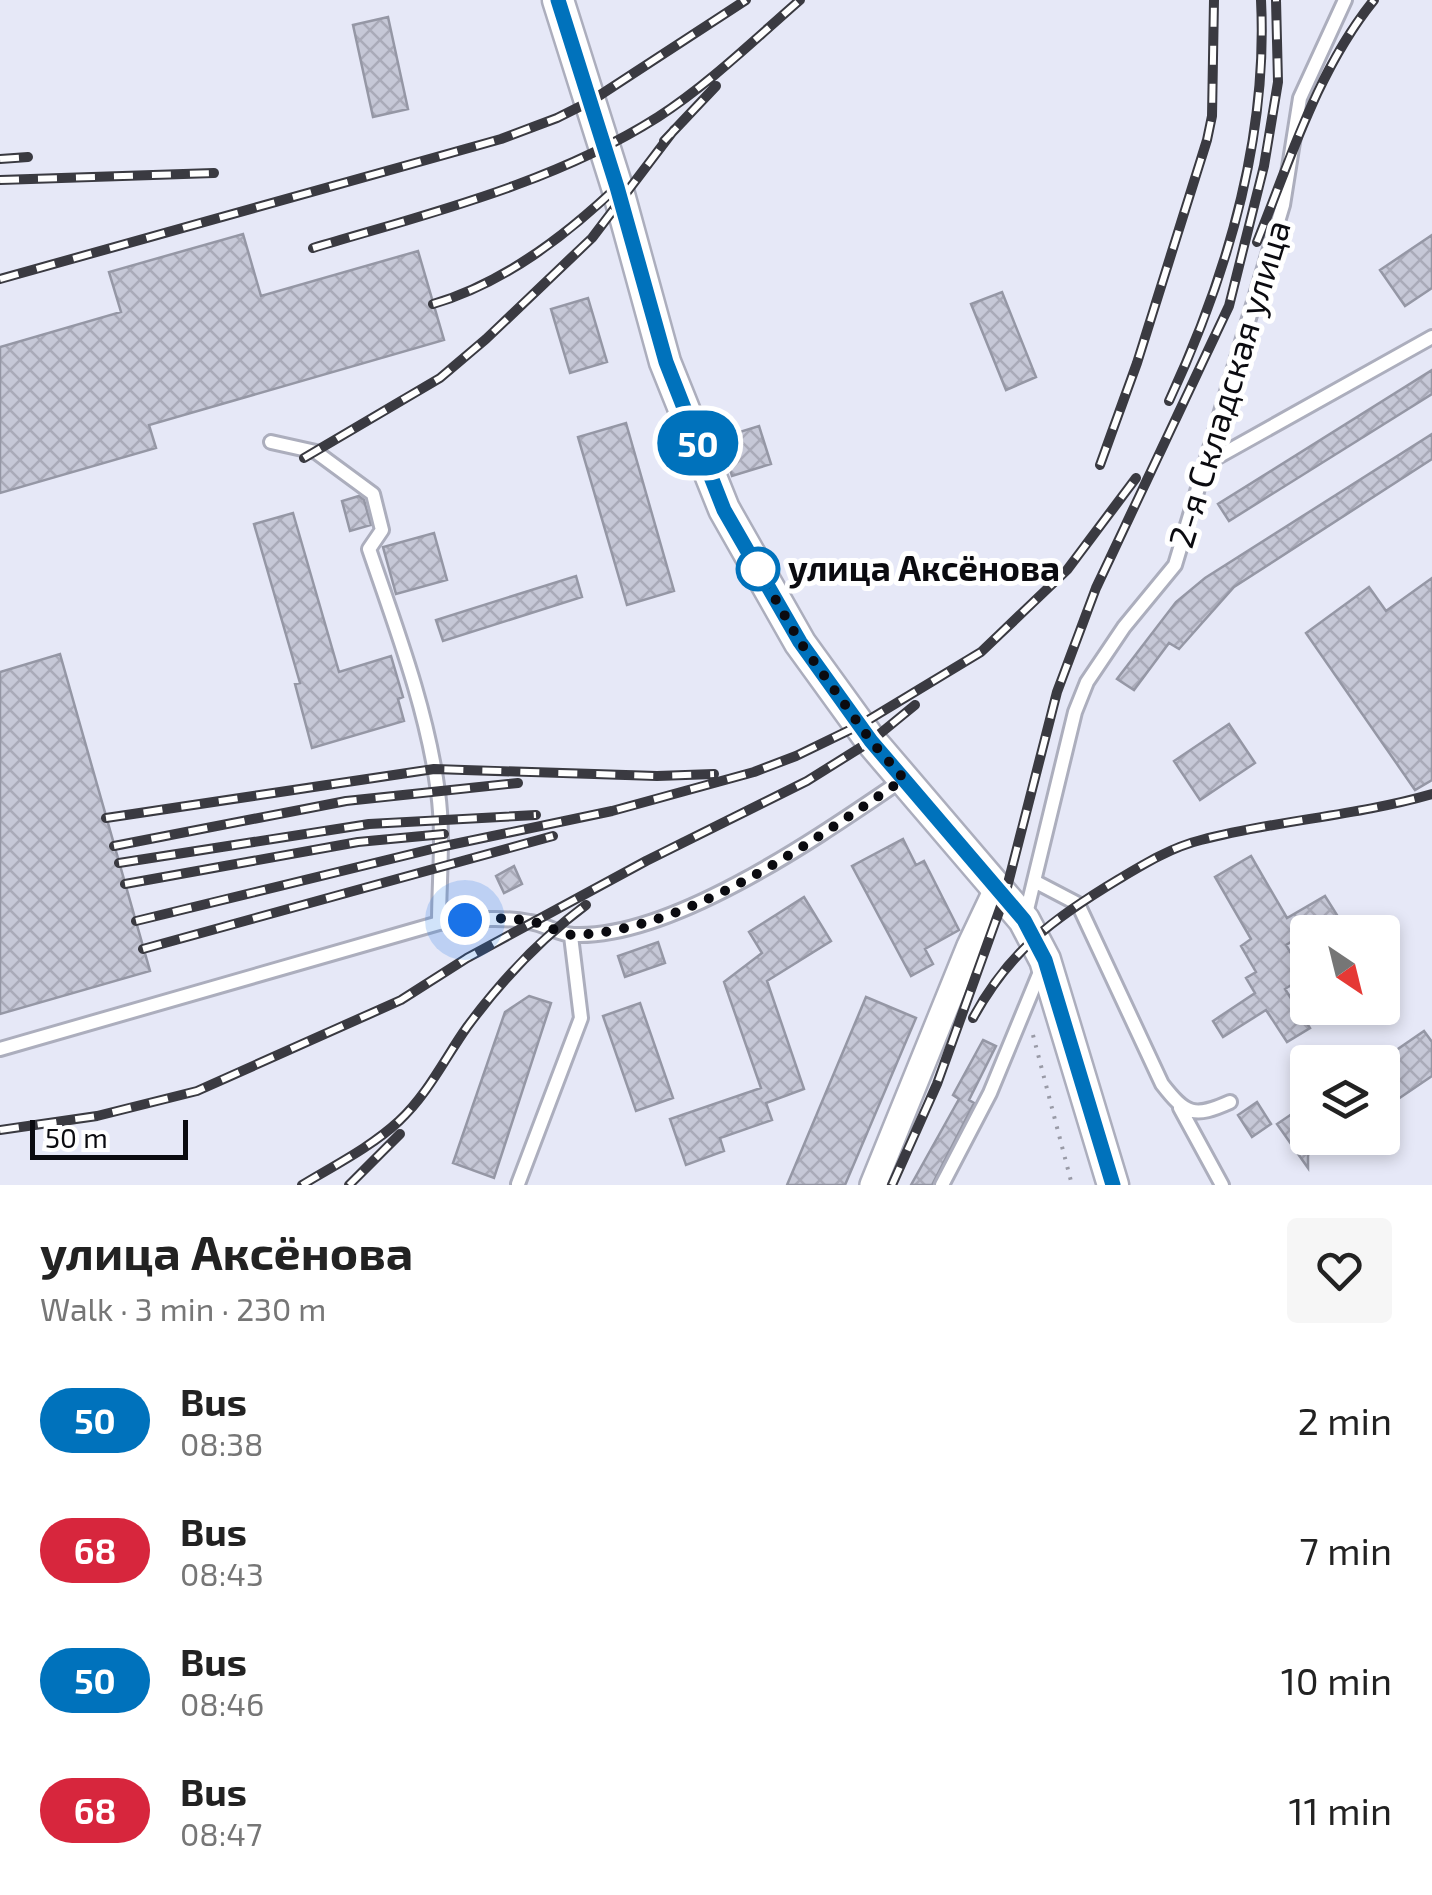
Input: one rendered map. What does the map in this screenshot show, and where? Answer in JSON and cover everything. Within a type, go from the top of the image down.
[{"type":"street","points":[[558,0],[617,187],[666,362],[724,510],[800,642],[871,741],[1024,920],[1045,960],[1113,1185]]},
{"type":"street","points":[[872,1185],[998,887]]},
{"type":"lane","name":"2-я Складская улица","points":[[1024,920],[1075,712],[1088,682],[1124,626],[1175,564],[1284,206],[1300,98],[1345,0]]},
{"type":"lane","points":[[1205,464],[1432,337]]},
{"type":"lane","points":[[271,442],[316,452],[373,494],[382,530],[369,549],[411,671],[438,792],[439,923]]},
{"type":"lane","points":[[0,1048],[439,923],[491,917],[533,922],[571,936],[620,930],[683,910],[740,882],[904,779]]},
{"type":"lane","points":[[1034,881],[1078,904],[1162,1084],[1180,1108],[1222,1185]]},
{"type":"lane","points":[[518,1184],[581,1018],[571,936]]},
{"type":"lane","points":[[942,1185],[990,1093],[1045,960]]},
{"type":"lane","points":[[1180,1108],[1204,1114],[1230,1102]]},
{"type":"path","points":[[1026,1006],[1072,1185]]},
{"type":"building","points":[[388,17],[408,109],[373,117],[353,25]]},
{"type":"building","points":[[243,234],[261,296],[418,251],[444,340],[149,425],[156,448],[0,493],[0,347],[121,312],[109,272]]},
{"type":"building","points":[[1432,235],[1432,288],[1405,306],[1380,270]]},
{"type":"building","points":[[1002,292],[1036,377],[1006,390],[971,304]]},
{"type":"building","points":[[588,298],[607,362],[570,373],[551,309]]},
{"type":"building","points":[[1432,370],[1432,394],[1229,521],[1218,504]]},
{"type":"building","points":[[626,423],[674,591],[627,605],[578,437]]},
{"type":"building","points":[[759,426],[771,464],[732,476],[720,438]]},
{"type":"building","points":[[1432,434],[1432,459],[1234,587],[1179,649],[1169,643],[1134,690],[1117,679],[1176,602],[1205,578]]},
{"type":"building","points":[[359,496],[364,500],[371,525],[350,531],[342,501]]},
{"type":"building","points":[[293,513],[339,672],[391,656],[403,697],[398,699],[404,721],[312,748],[295,684],[300,683],[254,524]]},
{"type":"building","points":[[434,533],[447,580],[396,594],[383,547]]},
{"type":"building","points":[[576,576],[582,597],[443,641],[436,620]]},
{"type":"building","points":[[1432,578],[1432,780],[1415,790],[1306,633],[1369,587],[1386,611]]},
{"type":"building","points":[[60,654],[150,971],[0,1014],[0,672]]},
{"type":"building","points":[[1229,724],[1255,763],[1200,800],[1174,761]]},
{"type":"building","points":[[903,839],[916,865],[924,861],[959,930],[925,949],[933,964],[911,976],[852,866]]},
{"type":"building","points":[[1251,856],[1287,918],[1290,916],[1290,943],[1286,945],[1290,952],[1290,986],[1285,989],[1290,997],[1290,1025],[1310,1028],[1287,1042],[1266,1010],[1223,1037],[1213,1021],[1255,993],[1246,978],[1256,972],[1241,946],[1251,939],[1215,877]]},
{"type":"building","points":[[514,866],[522,884],[504,893],[496,876]]},
{"type":"building","points":[[1325,896],[1337,915],[1292,915]]},
{"type":"building","points":[[804,897],[831,941],[767,981],[804,1089],[766,1103],[772,1120],[720,1138],[724,1151],[686,1165],[670,1119],[761,1088],[724,982],[762,953],[749,932]]},
{"type":"building","points":[[658,942],[665,963],[625,977],[618,956]]},
{"type":"building","points":[[529,996],[551,1003],[494,1178],[453,1163],[505,1012]]},
{"type":"building","points":[[866,997],[916,1018],[845,1185],[787,1185]]},
{"type":"building","points":[[640,1003],[673,1098],[636,1111],[603,1016]]},
{"type":"building","points":[[1424,1031],[1432,1042],[1432,1076],[1400,1098],[1400,1048]]},
{"type":"building","points":[[983,1040],[996,1046],[969,1100],[974,1103],[932,1185],[911,1185],[959,1099],[953,1095]]},
{"type":"building","points":[[1257,1102],[1271,1124],[1252,1137],[1238,1115]]},
{"type":"building","points":[[1290,1115],[1290,1142],[1277,1124]]},
{"type":"railway","points":[[0,279],[501,139],[591,101],[746,0]]},
{"type":"railway","points":[[313,248],[490,194],[618,140],[695,90],[800,0]]},
{"type":"railway","points":[[1100,465],[1137,363],[1207,140],[1212,116],[1214,0]]},
{"type":"railway","points":[[1169,401],[1209,305],[1239,206],[1258,104],[1261,0]]},
{"type":"railway","points":[[892,1185],[937,1084],[1005,895],[1057,692],[1096,588],[1229,306],[1264,166],[1278,82],[1276,0]]},
{"type":"railway","points":[[1257,242],[1321,85],[1374,0]]},
{"type":"railway","points":[[664,141],[716,86]]},
{"type":"railway","points":[[304,458],[440,378],[486,339],[592,238],[674,130]]},
{"type":"railway","points":[[0,159],[28,157]]},
{"type":"railway","points":[[0,180],[214,173]]},
{"type":"railway","points":[[433,304],[485,283],[534,255],[621,183]]},
{"type":"railway","points":[[136,921],[440,847],[612,811],[754,772],[796,756],[860,725],[981,652],[1067,570],[1136,478]]},
{"type":"railway","points":[[0,1130],[97,1116],[197,1091],[401,1000],[467,958],[646,861],[807,781],[871,741],[915,705]]},
{"type":"railway","points":[[106,818],[434,769],[657,776],[714,774]]},
{"type":"railway","points":[[114,846],[346,801],[518,783]]},
{"type":"railway","points":[[973,1018],[1018,954],[1054,922],[1158,856],[1230,833],[1432,794]]},
{"type":"railway","points":[[119,863],[369,824],[536,815]]},
{"type":"railway","points":[[125,884],[358,842],[444,834]]},
{"type":"railway","points":[[143,949],[553,836]]},
{"type":"railway","points":[[302,1185],[399,1121],[427,1088],[493,993],[537,946],[586,905]]},
{"type":"railway","points":[[349,1185],[400,1134]]},
{"type":"bus line","name":"50","points":[[558,0],[617,187],[666,362],[724,510],[800,642],[871,741],[1024,920],[1045,960],[1113,1185]]},
{"type":"place","name":"улица Аксёнова","points":[[758,569]]},
{"type":"route","points":[[465,920],[491,917],[533,922],[571,936],[620,930],[683,910],[817,837],[904,779],[871,741],[800,642],[758,569]]}]
